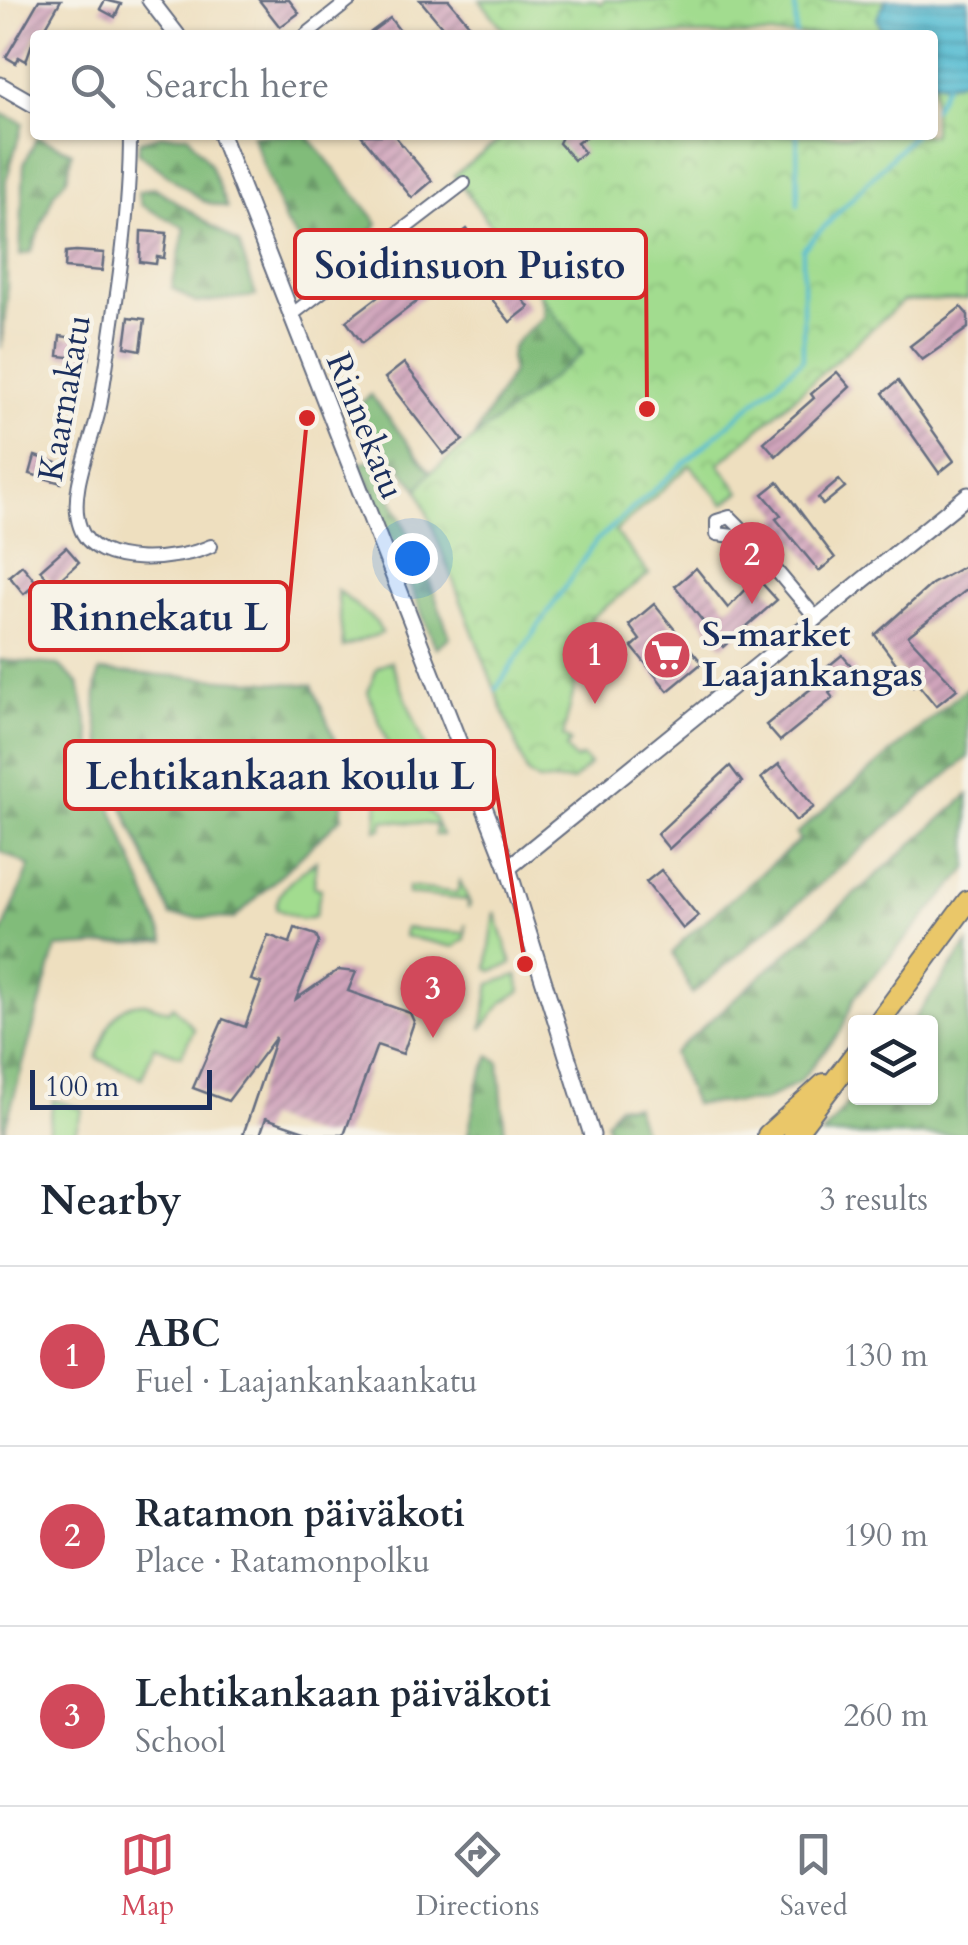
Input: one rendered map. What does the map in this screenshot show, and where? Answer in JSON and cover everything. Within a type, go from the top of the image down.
[{"type":"highway","points":[[885,1015],[968,902]]},
{"type":"highway","points":[[768,1135],[848,1062]]},
{"type":"highway","points":[[794,1135],[848,1063]]},
{"type":"street","points":[[150,0],[172,30]]},
{"type":"street","points":[[312,30],[350,0]]},
{"type":"street","points":[[0,85],[30,102]]},
{"type":"street","name":"Kaarnakatu","points":[[130,140],[101,397],[75,506],[81,531],[93,545],[118,555],[168,560],[211,546]]},
{"type":"street","name":"Rinnekatu","points":[[222,140],[508,868],[592,1135]]},
{"type":"street","points":[[290,316],[464,183]]},
{"type":"street","points":[[508,868],[968,495]]},
{"type":"street","points":[[750,538],[818,619]]},
{"type":"green space","points":[[480,0],[594,0],[602,4],[604,0],[968,0],[968,299],[903,301],[719,464],[740,492],[724,504],[690,465],[615,532],[649,574],[591,618],[563,736],[571,742],[566,748],[575,760],[582,757],[590,764],[573,781],[538,781],[527,773],[418,489],[430,473],[583,353],[454,175],[500,140],[938,140],[938,30],[504,30]]},
{"type":"green space","points":[[0,113],[23,123],[6,181],[7,299],[1,348]]},
{"type":"green space","points":[[36,140],[72,152],[67,178],[54,193],[31,252],[20,255],[24,164]]},
{"type":"green space","points":[[192,140],[210,165],[227,208],[203,201],[138,153],[140,141]]},
{"type":"green space","points":[[254,140],[311,140],[378,223],[358,257],[309,253],[286,224]]},
{"type":"green space","points":[[154,187],[239,244],[256,296],[196,303],[172,288],[185,228],[141,205],[138,192]]},
{"type":"green space","points":[[489,222],[586,336],[555,428],[433,522],[418,489],[352,410],[371,395],[430,472],[466,451],[512,372],[514,345],[544,316],[540,293]]},
{"type":"green space","points":[[373,460],[426,571],[450,637],[436,648],[360,463]]},
{"type":"green space","points":[[337,590],[376,622],[382,633],[343,647]]},
{"type":"green space","points":[[0,660],[59,665],[79,684],[99,776],[165,941],[56,948],[3,1135],[0,938],[30,866],[0,851]]},
{"type":"green space","points":[[391,661],[433,766],[417,777],[388,744],[368,692],[377,668]]},
{"type":"green space","points":[[100,671],[312,685],[342,756],[342,817],[234,919],[171,916],[106,761],[98,729],[96,698]]},
{"type":"green space","points":[[968,687],[968,757],[692,994],[673,953],[683,940],[800,840],[796,834]]},
{"type":"green space","points":[[387,771],[434,817],[442,835],[435,835],[436,825],[383,820],[382,829],[376,830],[380,776]]},
{"type":"green space","points":[[968,795],[968,868],[855,997],[841,1031],[799,1082],[764,1101],[694,1104],[673,1053]]},
{"type":"green space","points":[[316,861],[314,887],[321,889],[315,916],[301,919],[276,909],[284,888]]},
{"type":"green space","points":[[460,881],[470,904],[468,908],[468,900],[408,894],[408,887],[457,893]]},
{"type":"green space","points":[[495,912],[512,964],[491,971],[487,968]]},
{"type":"green space","points":[[466,924],[465,939],[454,947],[404,936],[405,928],[465,933]]},
{"type":"green space","points":[[968,944],[968,1135],[822,1135],[848,1103],[938,1105],[938,1015],[917,1015]]},
{"type":"green space","points":[[517,975],[521,991],[502,1003],[482,1029],[490,984]]},
{"type":"green space","points":[[145,1003],[168,1011],[173,1006],[194,1029],[181,1056],[154,1046],[142,1078],[97,1058],[107,1029],[118,1013]]},
{"type":"green space","points":[[490,1056],[499,1062],[505,1135],[468,1135],[478,1083]]},
{"type":"green space","points":[[53,1100],[83,1109],[74,1135],[48,1135]]},
{"type":"green space","points":[[618,1105],[635,1106],[644,1135],[609,1135],[606,1122]]},
{"type":"water","points":[[886,0],[968,0],[968,78],[946,85],[938,83],[938,30],[881,30],[877,18]]},
{"type":"building","points":[[39,0],[61,0],[44,30],[30,30],[26,61],[19,57],[16,63],[6,57]]},
{"type":"building","points":[[105,0],[121,4],[115,17],[100,9]]},
{"type":"building","points":[[259,0],[289,0],[299,13],[280,27]]},
{"type":"building","points":[[420,0],[449,0],[474,30],[445,30]]},
{"type":"building","points":[[390,18],[399,30],[374,30]]},
{"type":"building","points":[[365,140],[398,140],[432,181],[412,198]]},
{"type":"building","points":[[581,140],[577,143],[584,152],[574,160],[559,143]]},
{"type":"building","points":[[467,229],[529,307],[510,322],[448,244]]},
{"type":"building","points":[[141,231],[167,233],[164,258],[157,257],[156,264],[140,262]]},
{"type":"building","points":[[66,252],[104,253],[102,271],[65,268]]},
{"type":"building","points":[[419,266],[436,287],[362,343],[346,321]]},
{"type":"building","points":[[961,307],[968,315],[968,328],[922,360],[910,346]]},
{"type":"building","points":[[129,317],[145,319],[141,350],[125,347]]},
{"type":"building","points":[[60,336],[91,340],[89,359],[58,356]]},
{"type":"building","points":[[404,363],[463,440],[444,454],[385,378]]},
{"type":"building","points":[[837,372],[850,387],[776,456],[764,442]]},
{"type":"building","points":[[898,381],[954,461],[939,473],[883,393]]},
{"type":"building","points":[[35,456],[67,466],[61,483],[30,474]]},
{"type":"building","points":[[839,480],[845,487],[823,505],[818,498]]},
{"type":"building","points":[[778,482],[835,558],[819,571],[776,519],[781,515],[763,494]]},
{"type":"building","points":[[66,547],[79,562],[54,585],[40,570]]},
{"type":"building","points":[[968,564],[968,589],[908,636],[957,689],[936,706],[917,683],[913,686],[875,635],[932,584]]},
{"type":"building","points":[[22,565],[37,583],[24,594],[9,576]]},
{"type":"building","points":[[696,568],[728,608],[757,578],[777,600],[723,647],[675,586]]},
{"type":"building","name":"S-market Laajankangas","points":[[654,604],[702,663],[668,691],[632,647],[640,640],[629,625]]},
{"type":"building","points":[[842,655],[856,671],[829,693],[833,698],[780,741],[766,725],[818,683],[814,678]]},
{"type":"building","points":[[779,764],[814,807],[796,821],[761,778]]},
{"type":"building","points":[[730,766],[742,782],[669,849],[657,834]]},
{"type":"building","points":[[661,870],[698,916],[683,929],[646,882]]},
{"type":"building","points":[[295,928],[316,935],[319,942],[296,999],[338,970],[356,972],[348,991],[410,1013],[414,1022],[403,1054],[377,1045],[344,1135],[316,1135],[266,1118],[260,1135],[243,1135],[276,1037],[228,1101],[193,1088],[223,1019],[245,1027],[261,983],[251,980],[268,935],[290,943]]},
{"type":"waterway","points":[[795,0],[796,30]]},
{"type":"waterway","points":[[938,100],[946,85]]},
{"type":"waterway","points":[[797,140],[798,205]]},
{"type":"waterway","points":[[496,689],[596,541],[803,359],[803,249],[908,140]]},
{"type":"place","name":"Soidinsuon Puisto","points":[[647,409]]},
{"type":"place","name":"Rinnekatu L","points":[[307,418]]},
{"type":"place","name":"Ratamon päiväkoti","points":[[752,604]]},
{"type":"place","name":"S-market Laajankangas","points":[[667,655]]},
{"type":"place","name":"ABC","points":[[595,704]]},
{"type":"place","name":"Lehtikankaan koulu L","points":[[525,964]]},
{"type":"place","name":"Lehtikankaan päiväkoti","points":[[433,1038]]}]
